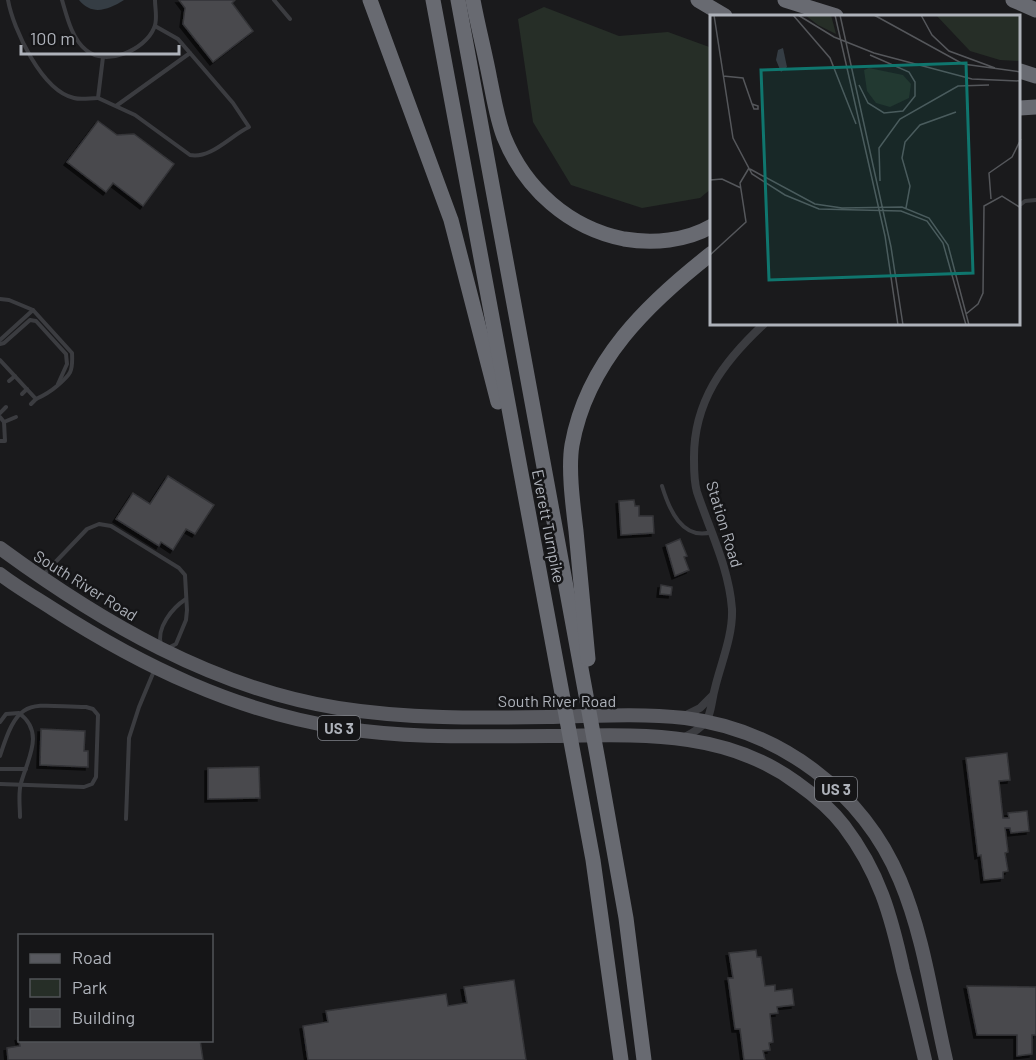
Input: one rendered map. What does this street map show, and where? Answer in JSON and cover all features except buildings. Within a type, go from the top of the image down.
[{"type":"highway","points":[[370,0],[451,220],[537,558]]},
{"type":"highway","name":"Everett Turnpike","points":[[433,0],[593,860],[621,1060]]},
{"type":"highway","name":"Everett Turnpike","points":[[458,0],[626,918],[644,1060]]},
{"type":"highway","points":[[473,0],[504,137],[531,184],[549,202],[587,228],[634,241],[683,238],[710,227]]},
{"type":"highway","points":[[699,0],[723,15]]},
{"type":"highway","points":[[786,0],[833,15]]},
{"type":"highway","points":[[1012,0],[1036,9]]},
{"type":"highway","points":[[1021,71],[1036,76]]},
{"type":"highway","points":[[1021,108],[1036,107]]},
{"type":"highway","points":[[597,755],[572,498],[572,447],[580,414],[590,389],[610,352],[657,298],[710,255]]},
{"type":"main road","name":"South River Road","points":[[0,548],[159,660],[265,712],[327,726],[401,734],[631,735],[683,738]]},
{"type":"main road","name":"South River Road","points":[[0,574],[96,637],[159,660],[293,699],[337,708],[407,715],[680,718],[746,732],[782,749],[823,777],[859,813],[884,849],[901,882],[913,917],[946,1060]]},
{"type":"main road","name":"US 3","points":[[683,738],[723,746],[772,766],[809,792],[843,825],[867,861],[888,904],[926,1060]]},
{"type":"main road","points":[[910,996],[930,991]]},
{"type":"street","name":"Station Road","points":[[707,722],[729,634],[732,611],[723,564],[696,488],[693,444],[695,426],[711,386],[722,368],[762,326]]},
{"type":"street","points":[[680,718],[700,708],[713,695]]},
{"type":"street","points":[[683,738],[707,722]]},
{"type":"lane","points":[[8,0],[21,40],[40,71],[64,94],[74,98],[98,98],[116,106],[135,116],[180,150],[199,157],[249,127],[232,103],[178,39],[155,26]]},
{"type":"lane","points":[[62,0],[76,39],[84,49],[93,55],[103,57],[122,54],[150,36],[155,26],[155,0]]},
{"type":"lane","points":[[274,0],[290,19]]},
{"type":"lane","points":[[116,106],[190,53]]},
{"type":"lane","points":[[98,98],[103,57]]},
{"type":"lane","points":[[1021,204],[1025,201],[1036,200]]},
{"type":"lane","points":[[0,299],[9,300],[33,310],[72,353],[73,367],[67,379],[31,404]]},
{"type":"lane","points":[[0,342],[33,310]]},
{"type":"lane","points":[[0,342],[4,343],[30,320],[36,321],[66,354],[67,364],[58,385]]},
{"type":"lane","points":[[0,360],[2,366],[15,376],[36,399]]},
{"type":"lane","points":[[9,381],[15,376]]},
{"type":"lane","points":[[22,394],[27,389]]},
{"type":"lane","points":[[0,441],[5,441],[4,422],[0,415],[6,407]]},
{"type":"lane","points":[[4,422],[16,417]]},
{"type":"lane","points":[[662,486],[671,512],[689,531],[702,535],[712,532]]},
{"type":"lane","points":[[40,577],[87,529],[99,524],[111,526],[179,568],[185,575],[186,620],[176,644],[159,660]]},
{"type":"lane","points":[[126,819],[129,738],[159,660],[159,637],[175,606],[186,599]]},
{"type":"lane","points":[[0,756],[8,729],[19,713],[31,706],[86,707],[93,709],[98,715],[96,777],[92,784],[84,787],[0,784]]},
{"type":"lane","points":[[0,722],[6,714],[19,713],[28,719],[33,730],[32,755],[20,785],[20,817]]},
{"type":"lane","points":[[0,769],[26,770]]},
{"type":"green space","points":[[544,7],[619,36],[668,32],[710,47],[710,190],[700,198],[642,208],[571,185],[533,122],[518,19]]},
{"type":"shaded area","points":[[79,0],[124,0],[106,9],[95,10]]}]
